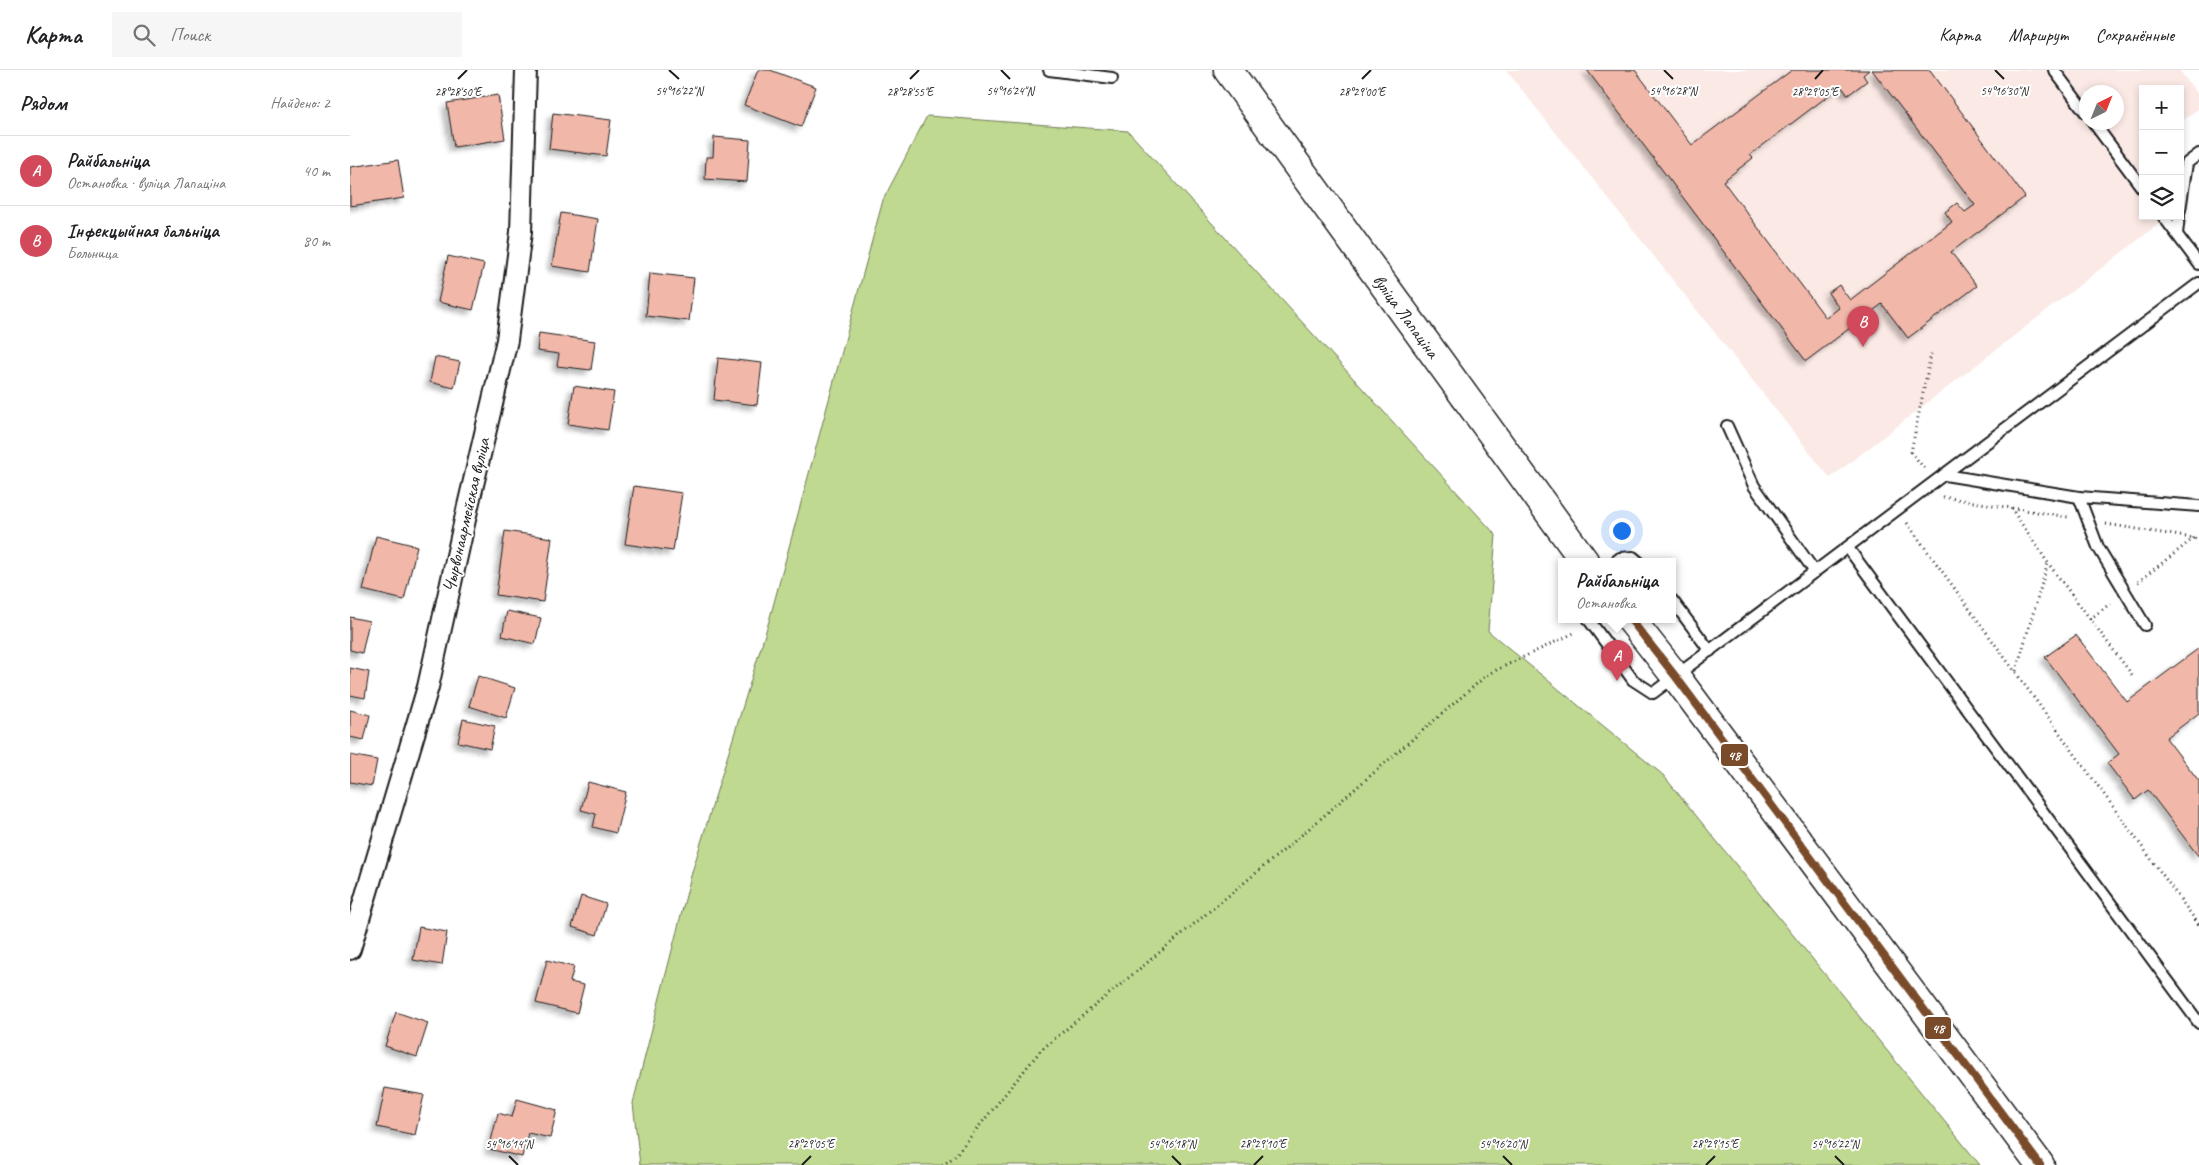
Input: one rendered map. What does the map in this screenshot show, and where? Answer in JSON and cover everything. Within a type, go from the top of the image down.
[{"type":"main road","name":"вуліца Лапаціна","points":[[1228,70],[1582,558]]},
{"type":"main road","points":[[1633,623],[1676,677],[2040,1165]]},
{"type":"street","name":"Чырвонаармейская вуліца","points":[[350,949],[428,687],[507,340],[521,232],[526,70]]},
{"type":"lane","points":[[1049,70],[1112,78]]},
{"type":"lane","points":[[2054,70],[2079,104]]},
{"type":"lane","points":[[2099,130],[2139,184]]},
{"type":"lane","points":[[2184,183],[2187,163],[2199,154]]},
{"type":"lane","points":[[2166,220],[2199,264]]},
{"type":"lane","points":[[2177,234],[2179,220]]},
{"type":"lane","points":[[1592,623],[1633,680],[1653,693],[2199,283]]},
{"type":"lane","points":[[1727,426],[1754,486],[1815,572]]},
{"type":"lane","points":[[1945,475],[2078,497],[2199,506]]},
{"type":"lane","points":[[2078,497],[2098,547],[2145,625]]},
{"type":"lane","points":[[1848,548],[2199,1023]]},
{"type":"lane","points":[[1620,558],[1634,558]]},
{"type":"lane","points":[[1676,605],[1710,651]]},
{"type":"path","points":[[1931,354],[1911,452],[1934,483]]},
{"type":"path","points":[[1935,502],[1942,496],[2199,539]]},
{"type":"path","points":[[2010,508],[2048,563],[2133,676]]},
{"type":"path","points":[[1900,528],[1914,517]]},
{"type":"path","points":[[1907,522],[2199,924]]},
{"type":"path","points":[[2090,619],[2194,538]]},
{"type":"path","points":[[2016,672],[2048,563]]},
{"type":"path","points":[[942,1165],[954,1157],[1041,1050],[1290,845],[1488,674],[1589,623]]},
{"type":"shaded area","points":[[1506,70],[2179,70],[2199,96],[2199,108],[2184,120],[2184,85],[2139,85],[2139,220],[2164,220],[1830,478]]},
{"type":"green space","points":[[927,116],[1128,131],[1496,535],[1488,631],[1663,775],[1980,1165],[640,1165],[633,1103],[692,872],[769,621],[883,200]]},
{"type":"building","points":[[758,70],[770,70],[816,87],[801,127],[744,105]]},
{"type":"building","points":[[1587,70],[1635,70],[1692,145],[1792,70],[1869,70],[1863,75],[1867,81],[1848,95],[1841,86],[1750,155],[1753,158],[1723,181],[1826,318],[1839,308],[1828,293],[1839,285],[1850,300],[1952,222],[1945,212],[1957,203],[1965,212],[1975,205],[1872,70],[1930,70],[2025,197],[1951,252],[1977,286],[1908,338],[1882,304],[1806,361]]},
{"type":"building","points":[[498,95],[505,139],[454,147],[447,103]]},
{"type":"building","points":[[553,113],[611,120],[606,156],[549,149]]},
{"type":"building","points":[[714,137],[750,140],[747,182],[705,179],[706,157],[713,157]]},
{"type":"building","points":[[398,160],[404,198],[350,206],[350,167]]},
{"type":"building","points":[[561,213],[598,219],[590,272],[552,266]]},
{"type":"building","points":[[448,256],[484,264],[473,310],[438,302]]},
{"type":"building","points":[[650,273],[694,278],[689,321],[646,316]]},
{"type":"building","points":[[539,333],[595,341],[591,370],[557,366],[559,354],[537,351]]},
{"type":"building","points":[[435,357],[460,362],[454,388],[430,382]]},
{"type":"building","points":[[718,358],[762,363],[757,405],[714,400]]},
{"type":"building","points":[[574,386],[614,392],[608,430],[568,424]]},
{"type":"building","points":[[634,486],[682,493],[673,551],[625,544]]},
{"type":"building","points":[[505,531],[552,538],[543,602],[496,595]]},
{"type":"building","points":[[376,536],[417,546],[404,600],[363,590]]},
{"type":"building","points":[[507,611],[541,618],[535,644],[502,636]]},
{"type":"building","points":[[350,617],[369,621],[362,653],[350,650]]},
{"type":"building","points":[[2076,635],[2127,702],[2199,648],[2199,713],[2166,738],[2199,781],[2199,857],[2148,790],[2135,800],[2107,763],[2119,754],[2045,657]]},
{"type":"building","points":[[350,668],[369,672],[365,698],[350,695]]},
{"type":"building","points":[[478,676],[515,688],[506,718],[469,706]]},
{"type":"building","points":[[350,710],[370,715],[364,740],[350,737]]},
{"type":"building","points":[[463,719],[495,726],[490,749],[458,742]]},
{"type":"building","points":[[350,755],[377,760],[372,786],[350,782]]},
{"type":"building","points":[[588,782],[626,792],[616,833],[593,827],[596,814],[581,810]]},
{"type":"building","points":[[581,896],[606,904],[597,935],[572,927]]},
{"type":"building","points":[[419,927],[447,932],[442,965],[413,960]]},
{"type":"building","points":[[547,960],[574,967],[570,982],[584,985],[577,1013],[536,1003]]},
{"type":"building","points":[[396,1012],[428,1023],[417,1057],[385,1046]]},
{"type":"building","points":[[385,1088],[424,1095],[415,1135],[377,1127]]},
{"type":"building","points":[[517,1099],[557,1110],[550,1138],[528,1133],[522,1157],[489,1149],[498,1113],[512,1117]]},
{"type":"transit line","name":"48","points":[[1633,623],[1676,677],[2040,1165]]},
{"type":"place","name":"Інфекцыйная бальніца","points":[[1863,347]]},
{"type":"place","name":"Райбальніца","points":[[1617,681]]}]
